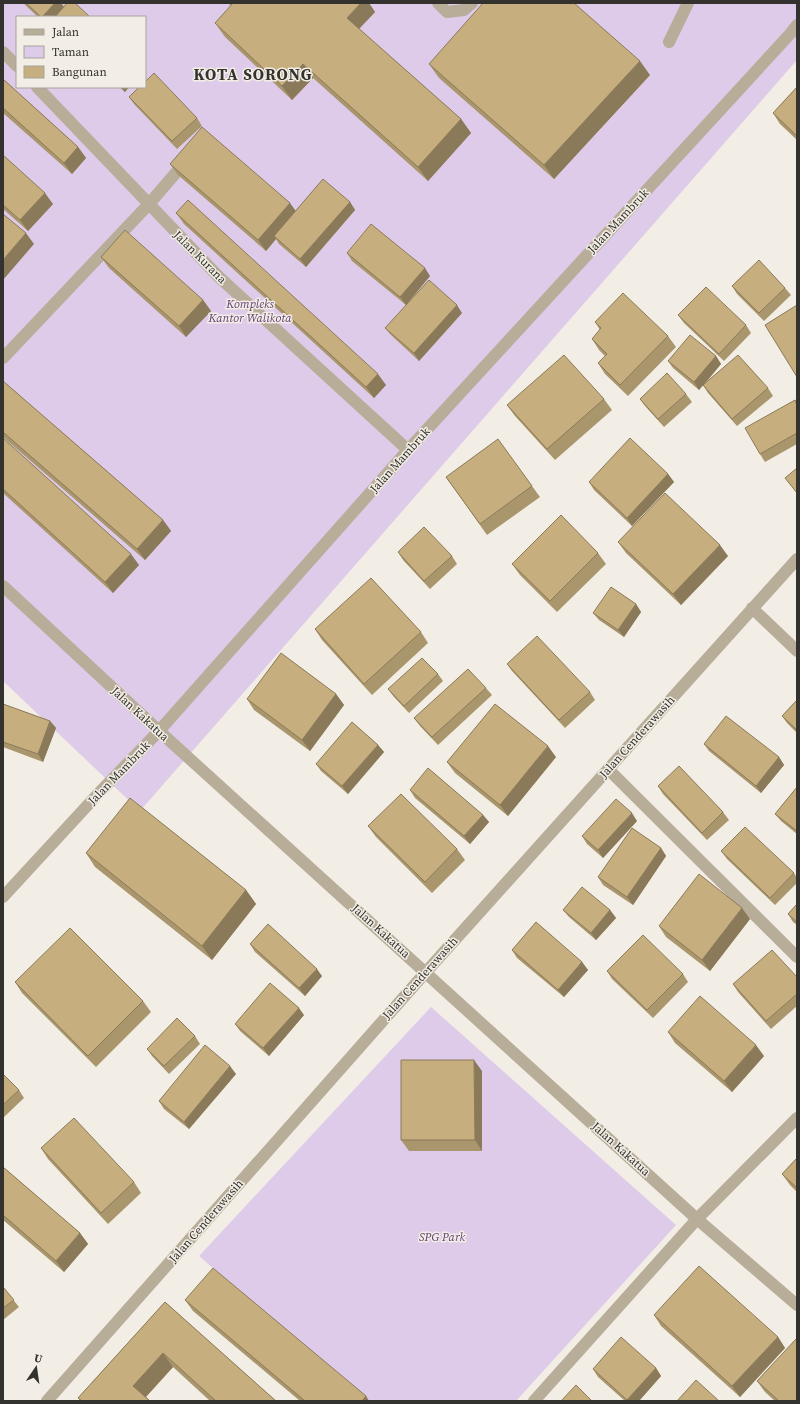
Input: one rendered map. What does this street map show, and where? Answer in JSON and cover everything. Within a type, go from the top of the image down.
[{"type":"street","points":[[438,3],[447,12],[464,10],[472,3]]},
{"type":"street","points":[[669,42],[688,3]]},
{"type":"street","name":"Jalan Mambruk","points":[[3,897],[97,795],[159,732],[408,450],[797,25]]},
{"type":"street","points":[[3,52],[16,65]]},
{"type":"street","name":"Jalan Kurana","points":[[38,88],[219,277],[408,450]]},
{"type":"street","points":[[3,358],[148,204],[193,152]]},
{"type":"street","name":"Jalan Cenderawasih","points":[[47,1401],[426,972],[797,559]]},
{"type":"street","name":"Jalan Kakatua","points":[[3,586],[159,732],[426,972],[697,1219],[797,1305]]},
{"type":"street","points":[[752,608],[797,651]]},
{"type":"street","points":[[608,769],[797,956]]},
{"type":"street","points":[[534,1401],[697,1219],[797,1118]]},
{"type":"green space","name":"Kompleks Kantor Walikota","points":[[3,3],[797,3],[797,60],[140,811],[3,681]]},
{"type":"green space","name":"SPG Park","points":[[431,1007],[676,1225],[516,1401],[366,1401],[199,1256]]},
{"type":"building","points":[[26,3],[55,3],[43,16],[40,16]]},
{"type":"building","points":[[67,3],[75,3],[89,16],[56,16]]},
{"type":"building","points":[[233,3],[361,3],[347,18],[461,119],[418,167],[303,64],[282,86],[215,23]]},
{"type":"building","points":[[483,3],[574,3],[640,61],[544,165],[429,64]]},
{"type":"building","points":[[154,73],[197,118],[172,141],[129,97],[138,88],[146,88],[146,81]]},
{"type":"building","points":[[3,79],[78,147],[64,163],[3,108]]},
{"type":"building","points":[[797,87],[797,136],[773,113]]},
{"type":"building","points":[[202,127],[290,203],[258,240],[170,164]]},
{"type":"building","points":[[3,155],[45,193],[20,220],[3,205]]},
{"type":"building","points":[[323,179],[350,202],[300,259],[274,236]]},
{"type":"building","points":[[188,200],[378,374],[366,387],[176,213]]},
{"type":"building","points":[[3,214],[26,233],[3,260]]},
{"type":"building","points":[[371,224],[425,268],[400,297],[347,253]]},
{"type":"building","points":[[125,230],[203,300],[179,326],[101,257]]},
{"type":"building","points":[[759,260],[785,288],[759,313],[732,286]]},
{"type":"building","points":[[429,280],[457,305],[414,353],[385,328]]},
{"type":"building","points":[[706,287],[746,325],[719,354],[678,315]]},
{"type":"building","points":[[623,293],[668,336],[620,385],[598,363],[607,354],[592,339],[601,328],[595,322]]},
{"type":"building","points":[[797,305],[797,377],[765,325]]},
{"type":"building","points":[[690,335],[716,356],[694,382],[668,361]]},
{"type":"building","points":[[564,355],[604,399],[547,449],[507,405]]},
{"type":"building","points":[[738,355],[768,388],[732,419],[703,385]]},
{"type":"building","points":[[667,373],[686,394],[658,419],[640,399]]},
{"type":"building","points":[[3,381],[163,520],[137,549],[3,432]]},
{"type":"building","points":[[795,400],[797,405],[797,433],[760,454],[745,428]]},
{"type":"building","points":[[3,438],[131,554],[105,582],[3,489]]},
{"type":"building","points":[[630,438],[668,474],[627,518],[589,482]]},
{"type":"building","points":[[498,439],[532,486],[480,524],[446,477]]},
{"type":"building","points":[[797,468],[797,493],[785,478]]},
{"type":"building","points":[[665,493],[720,545],[673,594],[618,542]]},
{"type":"building","points":[[561,515],[598,553],[550,601],[512,564]]},
{"type":"building","points":[[424,527],[452,556],[424,581],[398,552]]},
{"type":"building","points":[[371,578],[421,632],[364,684],[315,629]]},
{"type":"building","points":[[611,587],[636,604],[618,630],[593,613]]},
{"type":"building","points":[[537,636],[590,692],[559,720],[507,664]]},
{"type":"building","points":[[281,653],[336,694],[302,740],[247,699]]},
{"type":"building","points":[[422,658],[438,674],[404,706],[388,689]]},
{"type":"building","points":[[468,669],[486,688],[432,737],[414,718]]},
{"type":"building","points":[[797,700],[797,730],[782,716]]},
{"type":"building","points":[[3,704],[50,721],[38,754],[3,742]]},
{"type":"building","points":[[495,704],[548,746],[500,805],[447,762]]},
{"type":"building","points":[[726,716],[779,757],[756,786],[704,744]]},
{"type":"building","points":[[352,722],[378,745],[342,786],[316,764]]},
{"type":"building","points":[[679,766],[723,812],[702,833],[658,786]]},
{"type":"building","points":[[428,768],[483,815],[464,836],[410,790]]},
{"type":"building","points":[[797,787],[797,831],[775,814]]},
{"type":"building","points":[[401,794],[457,849],[425,882],[368,826]]},
{"type":"building","points":[[130,798],[246,890],[202,946],[86,853]]},
{"type":"building","points":[[616,799],[632,813],[598,850],[582,836]]},
{"type":"building","points":[[745,827],[794,873],[770,898],[721,851]]},
{"type":"building","points":[[632,828],[661,848],[627,897],[598,877]]},
{"type":"building","points":[[699,874],[742,908],[702,960],[659,926]]},
{"type":"building","points":[[582,887],[610,910],[591,933],[563,910]]},
{"type":"building","points":[[797,904],[797,922],[788,914]]},
{"type":"building","points":[[536,922],[582,962],[558,990],[512,950]]},
{"type":"building","points":[[268,924],[317,969],[299,988],[250,944]]},
{"type":"building","points":[[70,928],[143,1001],[88,1056],[15,982]]},
{"type":"building","points":[[643,935],[683,974],[647,1010],[607,971]]},
{"type":"building","points":[[772,950],[797,977],[797,994],[766,1021],[733,984]]},
{"type":"building","points":[[270,983],[299,1008],[263,1048],[235,1024]]},
{"type":"building","points":[[700,996],[756,1045],[724,1081],[668,1032]]},
{"type":"building","points":[[177,1018],[195,1036],[164,1066],[147,1049]]},
{"type":"building","points":[[205,1045],[230,1066],[184,1122],[159,1101]]},
{"type":"building","points":[[401,1060],[474,1060],[475,1140],[401,1140]]},
{"type":"building","points":[[3,1074],[19,1090],[3,1105]]},
{"type":"building","points":[[74,1118],[134,1182],[101,1213],[41,1148]]},
{"type":"building","points":[[797,1158],[797,1188],[782,1174]]},
{"type":"building","points":[[3,1167],[80,1233],[56,1261],[3,1215]]},
{"type":"building","points":[[699,1266],[778,1337],[732,1386],[654,1315]]},
{"type":"building","points":[[213,1268],[366,1396],[362,1401],[305,1401],[185,1300]]},
{"type":"building","points":[[3,1287],[14,1300],[3,1308]]},
{"type":"building","points":[[165,1302],[276,1401],[216,1401],[163,1353],[133,1386],[150,1401],[82,1401],[78,1398]]},
{"type":"building","points":[[621,1337],[656,1368],[627,1400],[593,1369]]},
{"type":"building","points":[[796,1339],[797,1401],[779,1401],[757,1381]]},
{"type":"building","points":[[696,1380],[719,1401],[677,1401]]},
{"type":"building","points":[[576,1385],[592,1401],[561,1401]]},
{"type":"district","name":"KOTA SORONG","points":[[253,74]]}]
